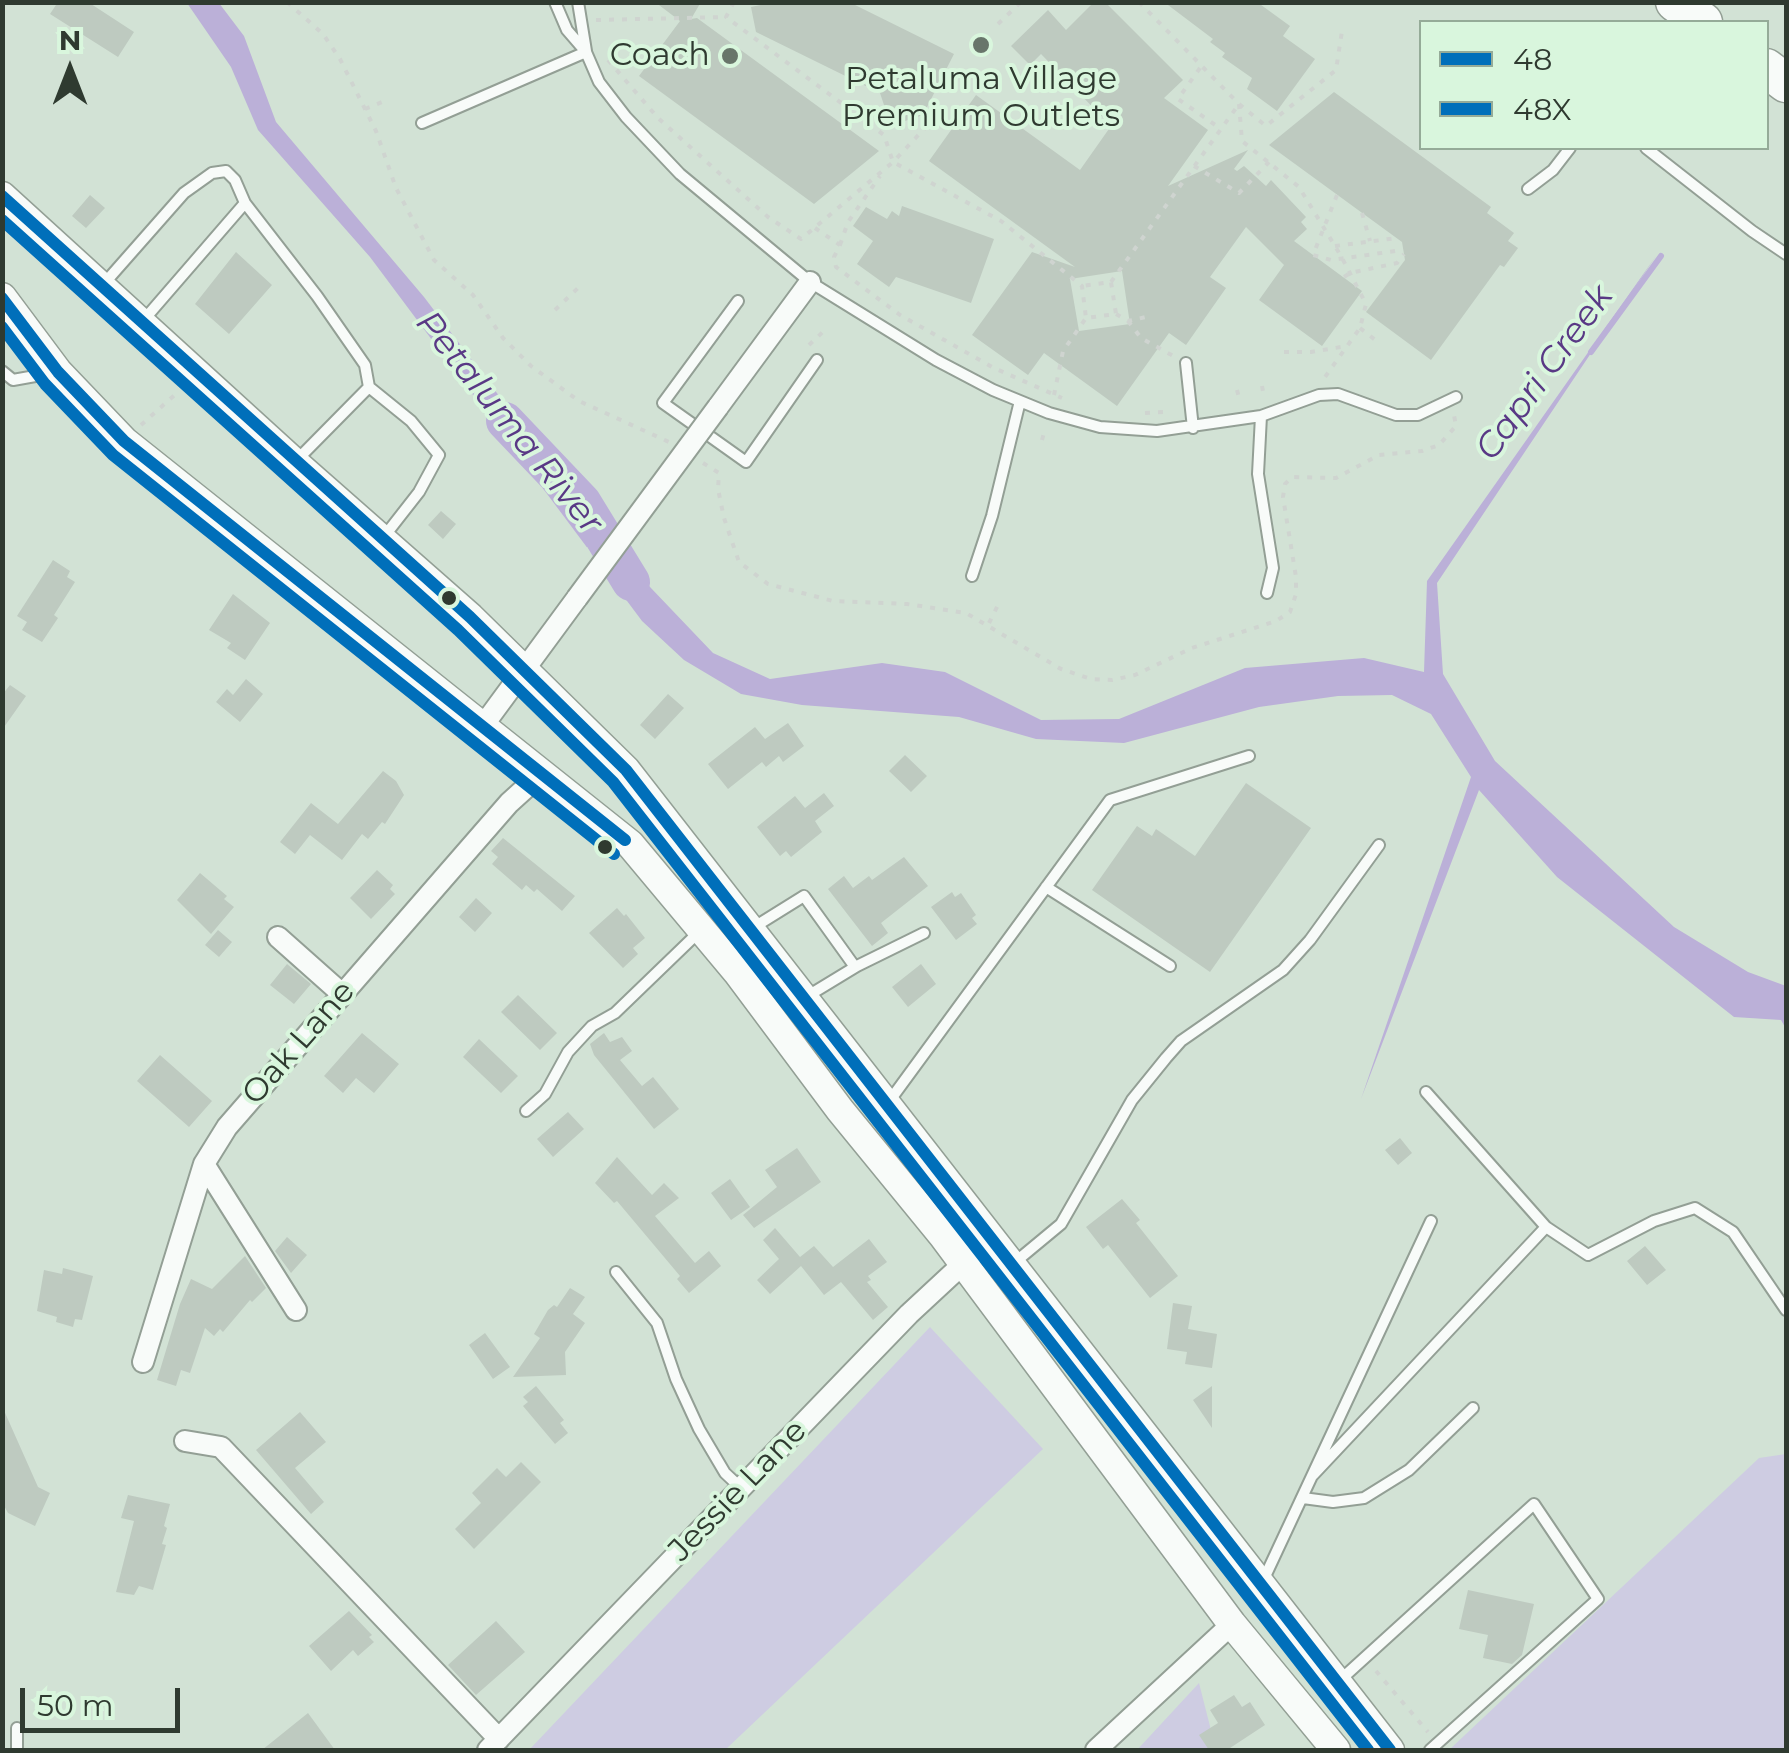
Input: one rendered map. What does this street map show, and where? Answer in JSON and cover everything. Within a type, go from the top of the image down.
[{"type":"highway","points":[[1675,2],[1700,20]]},
{"type":"main road","points":[[2,196],[525,668],[626,770],[1390,1750]]},
{"type":"main road","points":[[2,298],[58,372],[124,441],[630,844],[964,1262],[1232,1624],[1336,1750]]},
{"type":"street","points":[[482,727],[810,282]]},
{"type":"street","name":"Oak Lane","points":[[143,1362],[204,1164],[227,1127],[509,803],[540,774]]},
{"type":"street","points":[[278,936],[342,993]]},
{"type":"street","points":[[204,1164],[296,1310]]},
{"type":"street","name":"Jessie Lane","points":[[493,1745],[908,1314],[992,1237]]},
{"type":"street","points":[[185,1441],[221,1446],[493,1745]]},
{"type":"street","points":[[1096,1750],[1232,1624]]},
{"type":"lane","points":[[556,2],[567,30],[586,52],[600,82],[626,118],[680,174],[810,282],[936,360],[993,390],[1100,428],[1157,430],[1262,416],[1319,394],[1338,394],[1396,415],[1418,415],[1456,397]]},
{"type":"lane","points":[[578,2],[586,52]]},
{"type":"lane","points":[[422,123],[586,52]]},
{"type":"lane","points":[[1528,189],[1553,170],[1568,150]]},
{"type":"lane","points":[[1649,150],[1786,254]]},
{"type":"lane","points":[[101,287],[184,193],[212,173],[226,171],[235,180],[245,203],[365,365],[369,387],[411,421],[439,455],[419,492],[381,540]]},
{"type":"lane","points":[[141,324],[245,203]]},
{"type":"lane","points":[[738,300],[663,404],[746,462],[817,360]]},
{"type":"lane","points":[[1186,363],[1193,428]]},
{"type":"lane","points":[[2,371],[13,380],[58,372]]},
{"type":"lane","points":[[294,462],[369,387]]},
{"type":"lane","points":[[972,576],[992,516],[1020,400]]},
{"type":"lane","points":[[1262,416],[1258,474],[1273,568],[1267,593]]},
{"type":"lane","points":[[888,1103],[1110,800],[1249,756]]},
{"type":"lane","points":[[1013,1263],[1061,1224],[1132,1100],[1166,1058],[1182,1041],[1283,970],[1310,940],[1379,845]]},
{"type":"lane","points":[[1046,887],[1170,966]]},
{"type":"lane","points":[[751,930],[804,896],[855,966]]},
{"type":"lane","points":[[526,1111],[544,1094],[568,1052],[592,1026],[615,1013],[702,930]]},
{"type":"lane","points":[[805,998],[855,966],[924,933]]},
{"type":"lane","points":[[1426,1092],[1546,1227],[1588,1255],[1654,1221],[1695,1208],[1733,1232],[1786,1310]]},
{"type":"lane","points":[[1261,1584],[1432,1221]]},
{"type":"lane","points":[[1314,1475],[1546,1227]]},
{"type":"lane","points":[[616,1272],[656,1322],[699,1429],[725,1472],[741,1488]]},
{"type":"lane","points":[[1303,1498],[1334,1502],[1364,1498],[1409,1470],[1472,1408]]},
{"type":"lane","points":[[1337,1682],[1534,1504],[1598,1598],[1432,1749]]},
{"type":"lane","points":[[17,1750],[18,1728]]},
{"type":"path","points":[[288,2],[324,34],[340,58],[396,188],[434,260],[473,294],[503,338],[531,366],[579,401],[612,419],[636,424],[672,444]]},
{"type":"path","points":[[726,18],[734,2]]},
{"type":"path","points":[[998,24],[1021,2]]},
{"type":"path","points":[[1139,2],[1239,104],[1266,126],[1336,70],[1342,31]]},
{"type":"path","points":[[596,33],[590,20],[726,18],[884,134],[894,162],[1001,221],[1082,286],[1086,318],[1064,351],[1054,396]]},
{"type":"path","points":[[602,46],[628,86],[658,118],[768,217],[801,239],[894,162],[942,110]]},
{"type":"path","points":[[1201,66],[1178,98],[1221,128]]},
{"type":"path","points":[[365,109],[388,100]]},
{"type":"path","points":[[1116,314],[1111,282],[1239,104]]},
{"type":"path","points":[[1239,104],[1242,141],[1298,187],[1366,304],[1360,328],[1325,377]]},
{"type":"path","points":[[1194,166],[1240,193],[1269,162]]},
{"type":"path","points":[[886,168],[848,222],[834,258],[836,268],[900,314],[994,368],[1069,400]]},
{"type":"path","points":[[1337,194],[1314,255],[1331,260],[1404,252],[1396,264],[1350,273],[1344,278]]},
{"type":"path","points":[[1362,213],[1370,241]]},
{"type":"path","points":[[816,228],[840,245]]},
{"type":"path","points":[[1335,246],[1397,238]]},
{"type":"path","points":[[1082,286],[1111,282]]},
{"type":"path","points":[[556,310],[578,288]]},
{"type":"path","points":[[1086,318],[1116,314],[1128,321],[1141,338],[1186,363]]},
{"type":"path","points":[[1128,321],[1146,317]]},
{"type":"path","points":[[1360,328],[1378,342]]},
{"type":"path","points":[[1284,352],[1347,346]]},
{"type":"path","points":[[1314,379],[1340,378]]},
{"type":"path","points":[[1262,386],[1264,397],[1273,394]]},
{"type":"path","points":[[141,425],[182,388]]},
{"type":"path","points":[[1136,413],[1243,402],[1238,390]]},
{"type":"path","points":[[703,464],[719,474],[724,518],[739,562],[768,584],[832,601],[936,607],[966,613],[1061,669],[1091,680],[1112,680],[1135,675],[1192,648],[1276,621],[1290,612],[1296,594],[1283,497],[1285,484],[1292,477],[1336,478],[1379,455],[1439,445],[1456,426],[1454,415]]},
{"type":"path","points":[[1042,440],[1045,429]]},
{"type":"path","points":[[988,624],[998,605]]},
{"type":"path","points":[[1364,1658],[1428,1732],[1432,1749]]},
{"type":"shaded area","points":[[930,1327],[1043,1449],[725,1750],[529,1750]]},
{"type":"shaded area","points":[[1786,1454],[1786,1750],[1449,1750],[1759,1458]]},
{"type":"shaded area","points":[[1199,1683],[1216,1750],[1137,1750]]},
{"type":"water","points":[[187,3],[219,3],[244,36],[276,122],[424,297],[503,401],[567,500],[713,653],[770,679],[882,663],[945,672],[1041,720],[1119,719],[1245,668],[1364,658],[1424,672],[1427,581],[1656,256],[1437,583],[1443,674],[1495,761],[1674,927],[1748,972],[1786,986],[1786,1029],[1781,1020],[1734,1017],[1557,877],[1479,790],[1361,1099],[1471,777],[1431,714],[1392,695],[1338,696],[1259,707],[1124,743],[1036,739],[959,717],[802,705],[741,694],[684,660],[642,621],[370,257],[258,130],[231,67]]},
{"type":"pier","points":[[601,528],[639,568],[618,597],[584,551]]},
{"type":"building","points":[[58,2],[88,2],[134,32],[118,57],[50,14]]},
{"type":"building","points":[[655,2],[701,2],[691,19],[697,18],[879,151],[814,204],[639,76],[680,21]]},
{"type":"building","points":[[775,2],[849,2],[954,54],[923,115],[905,121],[887,114],[880,93],[756,32],[751,7]]},
{"type":"building","points":[[1094,2],[1105,2],[1183,80],[1164,98],[1208,130],[1168,186],[1248,150],[1234,169],[1244,166],[1266,186],[1271,180],[1306,217],[1301,222],[1307,229],[1294,241],[1362,291],[1322,346],[1259,300],[1284,265],[1246,227],[1210,277],[1226,288],[1186,345],[1169,333],[1117,406],[1044,353],[1028,375],[972,335],[1032,252],[1075,267],[929,161],[976,95],[1080,170],[1111,126],[1041,54],[1030,65],[1011,46],[1048,10],[1066,30]],"holes":[[[1122,271],[1130,324],[1079,331],[1070,279]]]},
{"type":"building","points":[[1164,2],[1257,2],[1290,26],[1283,36],[1315,59],[1277,111],[1247,89],[1252,78],[1222,57],[1225,53],[1210,42],[1213,39]]},
{"type":"building","points":[[1334,92],[1491,207],[1487,213],[1514,233],[1508,241],[1518,248],[1504,267],[1500,265],[1431,360],[1366,312],[1405,260],[1402,242],[1269,145]]},
{"type":"building","points":[[90,195],[105,208],[86,228],[72,216]]},
{"type":"building","points":[[902,206],[994,239],[971,303],[896,277],[889,287],[857,264],[873,241],[853,226],[866,207],[887,219],[892,211],[899,216]]},
{"type":"building","points":[[236,252],[272,285],[229,334],[195,304]]},
{"type":"building","points":[[441,511],[456,524],[443,539],[428,525]]},
{"type":"building","points":[[53,560],[70,571],[67,577],[75,582],[42,642],[22,630],[27,622],[17,616]]},
{"type":"building","points":[[233,594],[270,623],[245,660],[227,648],[231,643],[209,630]]},
{"type":"building","points":[[246,679],[263,694],[240,722],[216,702],[227,689],[233,695]]},
{"type":"building","points":[[10,685],[26,696],[2,730],[2,695]]},
{"type":"building","points":[[668,694],[684,708],[655,739],[640,725]]},
{"type":"building","points":[[788,723],[804,746],[783,762],[779,756],[766,767],[762,762],[728,789],[708,764],[755,727],[765,739]]},
{"type":"building","points":[[905,755],[927,776],[911,792],[889,771]]},
{"type":"building","points":[[383,771],[396,781],[404,795],[385,824],[382,822],[368,839],[362,834],[342,860],[310,835],[295,854],[280,842],[311,803],[338,824]]},
{"type":"building","points":[[1246,783],[1311,828],[1210,972],[1092,890],[1137,826],[1152,836],[1156,829],[1195,856]]},
{"type":"building","points":[[824,793],[834,806],[815,821],[822,832],[791,857],[786,851],[780,856],[757,827],[795,796],[805,808]]},
{"type":"building","points":[[503,838],[575,896],[562,911],[537,889],[534,892],[526,885],[522,890],[492,864],[498,857],[491,851]]},
{"type":"building","points":[[904,857],[928,886],[881,923],[888,933],[872,946],[828,889],[844,876],[853,888],[869,876],[872,880]]},
{"type":"building","points":[[377,870],[393,885],[390,889],[395,894],[371,919],[350,898]]},
{"type":"building","points":[[200,873],[234,907],[211,934],[177,900]]},
{"type":"building","points":[[952,892],[955,897],[961,893],[976,915],[972,918],[977,924],[956,940],[931,907]]},
{"type":"building","points":[[476,898],[492,913],[475,932],[459,917]]},
{"type":"building","points":[[617,908],[645,938],[633,948],[638,954],[623,968],[589,933]]},
{"type":"building","points":[[218,930],[232,942],[219,957],[205,945]]},
{"type":"building","points":[[287,964],[311,984],[294,1004],[270,985]]},
{"type":"building","points":[[921,964],[936,984],[908,1007],[892,987]]},
{"type":"building","points":[[518,995],[557,1033],[540,1050],[501,1012]]},
{"type":"building","points":[[362,1033],[399,1064],[374,1093],[356,1078],[343,1093],[324,1076]]},
{"type":"building","points":[[604,1033],[610,1042],[622,1037],[632,1051],[620,1060],[642,1086],[653,1077],[679,1109],[654,1129],[594,1055],[590,1044]]},
{"type":"building","points":[[479,1039],[518,1076],[501,1093],[463,1057]]},
{"type":"building","points":[[160,1055],[212,1101],[189,1127],[137,1081]]},
{"type":"building","points":[[568,1112],[584,1129],[553,1157],[537,1139]]},
{"type":"building","points":[[1400,1138],[1412,1153],[1398,1165],[1385,1150]]},
{"type":"building","points":[[797,1148],[821,1182],[754,1228],[743,1215],[777,1187],[765,1170]]},
{"type":"building","points":[[617,1157],[652,1195],[664,1183],[679,1198],[655,1216],[695,1263],[709,1251],[721,1266],[689,1293],[677,1279],[680,1276],[617,1201],[614,1203],[595,1183]]},
{"type":"building","points":[[730,1179],[750,1207],[731,1220],[711,1193]]},
{"type":"building","points":[[1122,1199],[1178,1276],[1150,1298],[1108,1245],[1103,1249],[1086,1227]]},
{"type":"building","points":[[775,1228],[800,1257],[814,1246],[833,1267],[869,1239],[887,1262],[868,1276],[871,1280],[867,1282],[888,1307],[873,1320],[841,1282],[824,1295],[801,1266],[770,1294],[757,1280],[779,1259],[763,1240]]},
{"type":"building","points":[[287,1237],[307,1255],[291,1273],[275,1251]]},
{"type":"building","points":[[1645,1246],[1666,1270],[1647,1285],[1627,1261]]},
{"type":"building","points":[[245,1256],[266,1288],[250,1300],[223,1332],[220,1329],[214,1336],[205,1328],[190,1373],[181,1370],[176,1386],[157,1380],[191,1279],[212,1289]]},
{"type":"building","points":[[63,1268],[93,1276],[82,1320],[75,1319],[73,1327],[37,1311],[44,1270],[62,1274]]},
{"type":"building","points":[[570,1288],[585,1297],[573,1314],[585,1323],[565,1352],[566,1375],[513,1377],[540,1338],[534,1334],[548,1310],[557,1307]]},
{"type":"building","points":[[1173,1303],[1192,1306],[1188,1329],[1217,1334],[1212,1368],[1185,1364],[1187,1352],[1167,1349]]},
{"type":"building","points":[[485,1333],[510,1367],[493,1379],[469,1345]]},
{"type":"building","points":[[536,1386],[564,1420],[560,1423],[568,1433],[555,1444],[523,1406],[528,1402],[523,1397]]},
{"type":"building","points":[[1212,1386],[1212,1428],[1193,1400]]},
{"type":"building","points":[[2,1406],[38,1487],[50,1493],[35,1526],[8,1513],[2,1502]]},
{"type":"building","points":[[300,1412],[326,1442],[295,1468],[324,1502],[311,1514],[256,1450]]},
{"type":"building","points":[[521,1462],[541,1482],[474,1549],[455,1529],[481,1503],[472,1493],[497,1468],[506,1477]]},
{"type":"building","points":[[128,1495],[170,1504],[162,1544],[166,1545],[153,1590],[139,1586],[134,1595],[116,1592],[134,1521],[121,1518]]},
{"type":"building","points":[[1468,1590],[1534,1604],[1522,1655],[1512,1664],[1483,1658],[1488,1635],[1459,1629]]},
{"type":"building","points":[[349,1611],[374,1642],[358,1656],[353,1650],[331,1671],[309,1646]]},
{"type":"building","points":[[496,1621],[525,1652],[476,1695],[448,1665]]},
{"type":"building","points":[[1234,1695],[1242,1707],[1250,1702],[1265,1725],[1227,1750],[1209,1750],[1199,1735],[1218,1723],[1210,1710]]},
{"type":"building","points":[[308,1713],[335,1750],[262,1750]]},
{"type":"waterway","name":"Capri Creek","points":[[1591,352],[1661,256]]},
{"type":"waterway","name":"Petaluma River","points":[[505,421],[582,502],[631,582]]},
{"type":"transit line","name":"48","points":[[2,196],[470,617],[626,770],[1390,1750]]},
{"type":"transit line","name":"48X","points":[[2,220],[458,630],[613,782],[1368,1750]]},
{"type":"transit line","name":"48","points":[[2,298],[58,372],[124,441],[625,840]]},
{"type":"transit line","name":"48X","points":[[2,327],[45,384],[113,455],[614,854]]},
{"type":"place","name":"Petaluma Village Premium Outlets","points":[[981,45]]},
{"type":"place","name":"Coach","points":[[730,56]]}]
